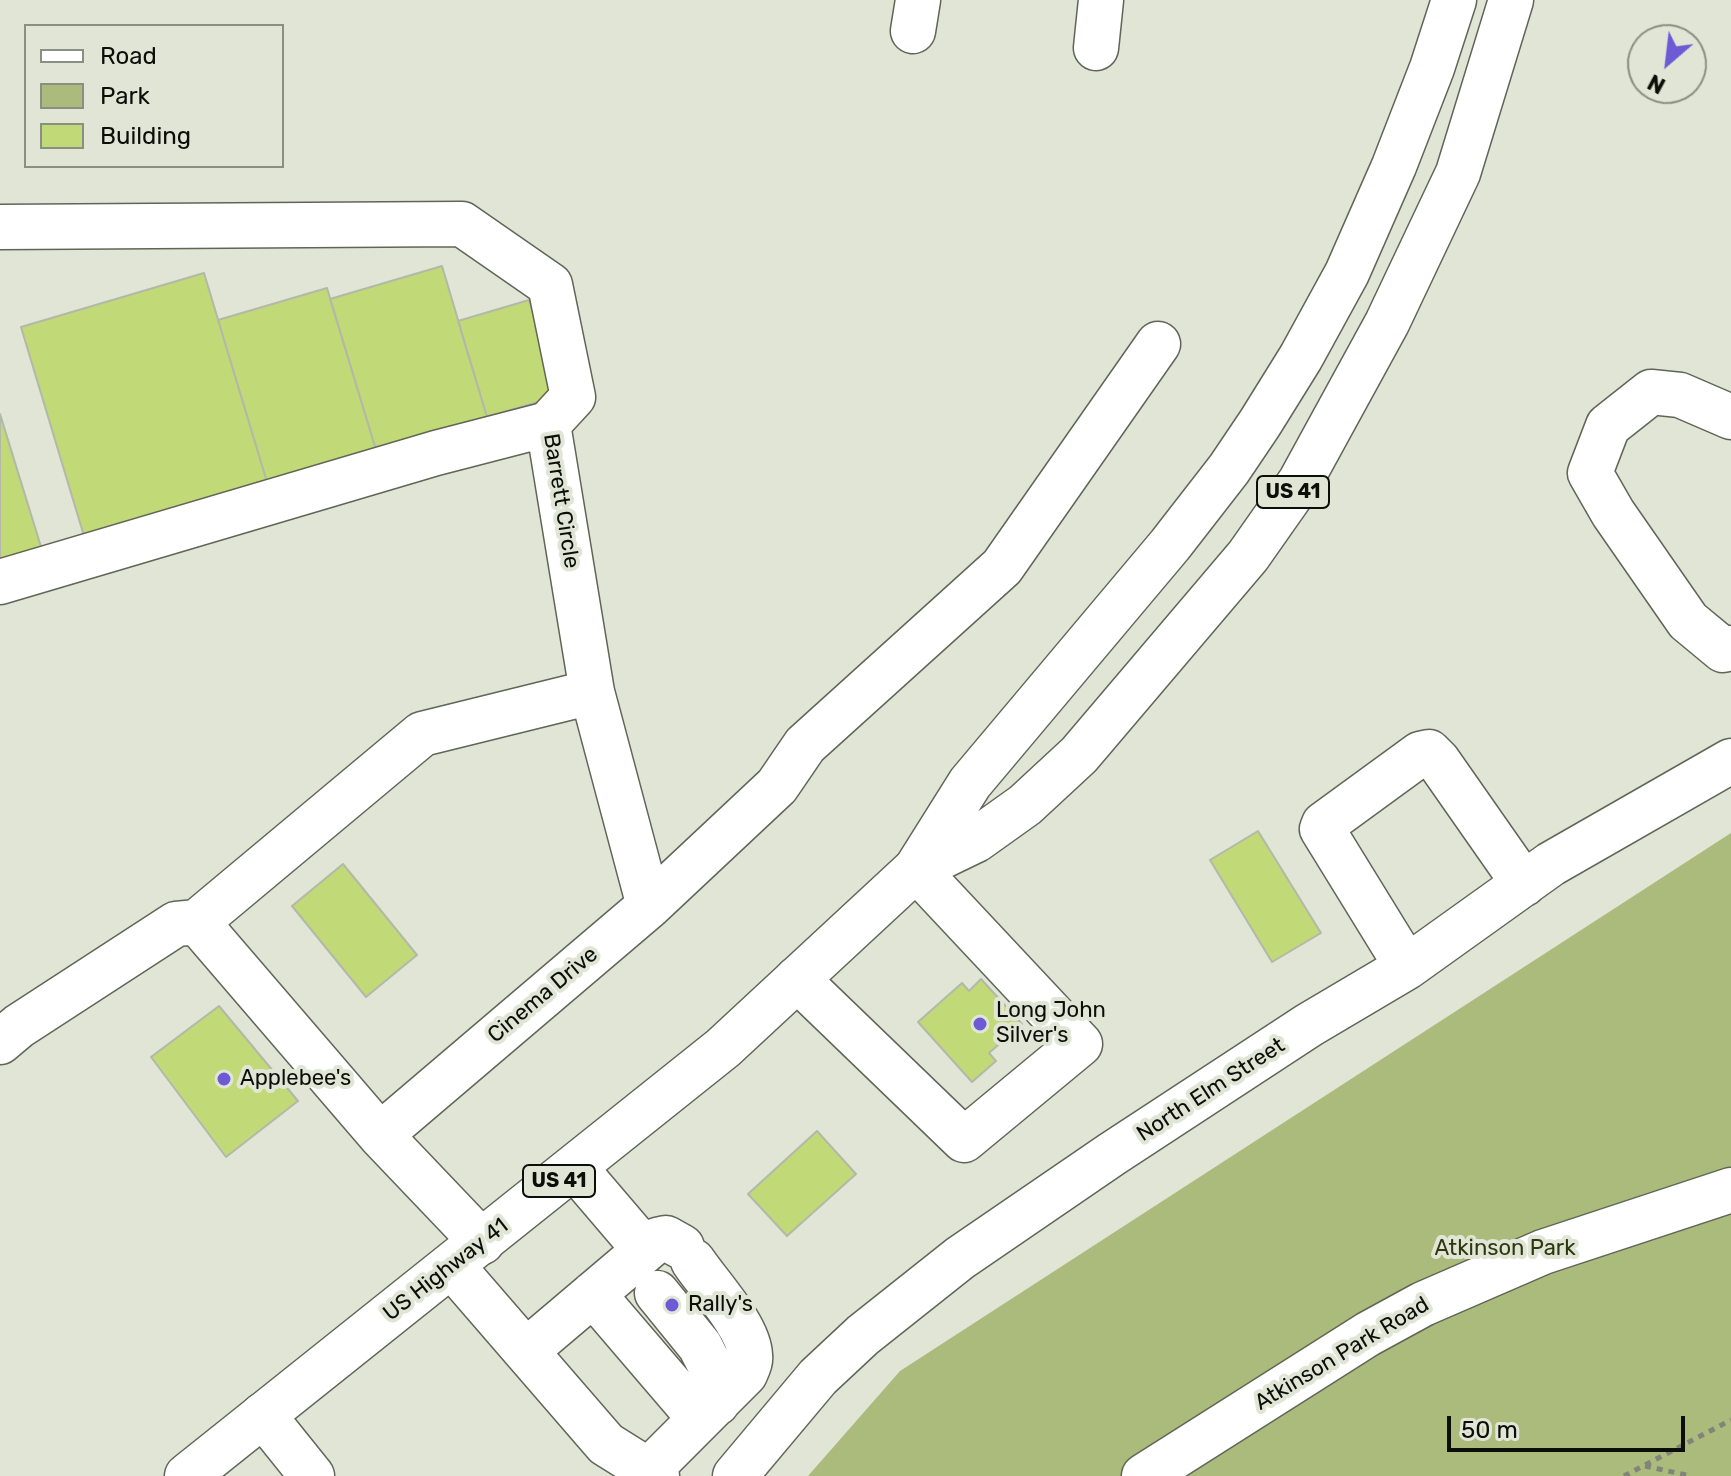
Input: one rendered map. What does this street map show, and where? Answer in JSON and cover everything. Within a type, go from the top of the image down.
[{"type":"main road","points":[[1096,48],[1101,0]]},
{"type":"main road","name":"US 41","points":[[916,869],[970,783],[1170,545],[1229,469],[1268,410],[1347,273],[1394,166],[1432,68],[1454,0]]},
{"type":"main road","name":"US 41","points":[[916,869],[976,840],[1013,814],[1079,755],[1248,556],[1300,482],[1387,323],[1458,173],[1511,0]]},
{"type":"main road","name":"Barrett Circle","points":[[0,227],[462,224],[550,285],[573,397],[548,424],[592,692],[649,906]]},
{"type":"main road","name":"Cinema Drive","points":[[380,1135],[649,906],[777,786],[805,745],[1002,567],[1158,344]]},
{"type":"main road","points":[[1731,417],[1680,395],[1651,392],[1608,426],[1590,473],[1613,513],[1688,621],[1723,650],[1731,648]]},
{"type":"main road","points":[[0,582],[436,453],[548,424]]},
{"type":"main road","points":[[0,1042],[19,1026],[176,924],[197,922],[422,734],[592,692]]},
{"type":"main road","points":[[1407,967],[1322,829],[1324,824],[1420,754],[1429,752],[1438,761],[1524,884]]},
{"type":"main road","name":"North Elm Street","points":[[735,1476],[818,1377],[911,1295],[1112,1154],[1309,1025],[1407,967],[1551,864],[1731,761]]},
{"type":"main road","points":[[797,979],[964,1140],[1080,1044],[916,869]]},
{"type":"main road","name":"US Highway 41","points":[[197,1473],[263,1415],[723,1048],[916,869]]},
{"type":"main road","points":[[197,922],[380,1135],[467,1254],[526,1351],[606,1444],[652,1473],[745,1374],[750,1352],[744,1332],[658,1265],[575,1168]]},
{"type":"main road","name":"Atkinson Park Road","points":[[1144,1476],[1368,1334],[1423,1304],[1543,1252],[1731,1190]]},
{"type":"main road","points":[[526,1351],[593,1294],[658,1265]]},
{"type":"main road","points":[[593,1294],[708,1411]]},
{"type":"main road","points":[[263,1415],[312,1476]]},
{"type":"path","points":[[1624,1476],[1731,1420]]},
{"type":"path","points":[[1644,1466],[1691,1476]]},
{"type":"green space","name":"Atkinson Park","points":[[1731,833],[1731,1476],[808,1476],[900,1371]]},
{"type":"building","points":[[442,266],[487,417],[376,450],[330,299]]},
{"type":"building","points":[[204,273],[267,482],[84,536],[21,327]]},
{"type":"building","points":[[327,288],[376,450],[267,482],[218,320]]},
{"type":"building","points":[[529,300],[558,396],[487,417],[458,321]]},
{"type":"building","points":[[0,414],[42,550],[0,563]]},
{"type":"building","points":[[1258,831],[1321,933],[1272,962],[1210,860]]},
{"type":"building","points":[[343,864],[417,955],[366,997],[292,906]]},
{"type":"building","points":[[981,979],[1022,1024],[989,1053],[996,1061],[972,1082],[918,1022],[962,983],[969,991]]},
{"type":"building","name":"Applebee's","points":[[219,1006],[298,1101],[226,1157],[151,1057]]},
{"type":"building","points":[[817,1131],[856,1174],[787,1236],[748,1194]]},
{"type":"place","name":"Long John Silver's","points":[[980,1024]]},
{"type":"place","name":"Applebee's","points":[[224,1079]]},
{"type":"place","name":"Rally's","points":[[672,1305]]}]
